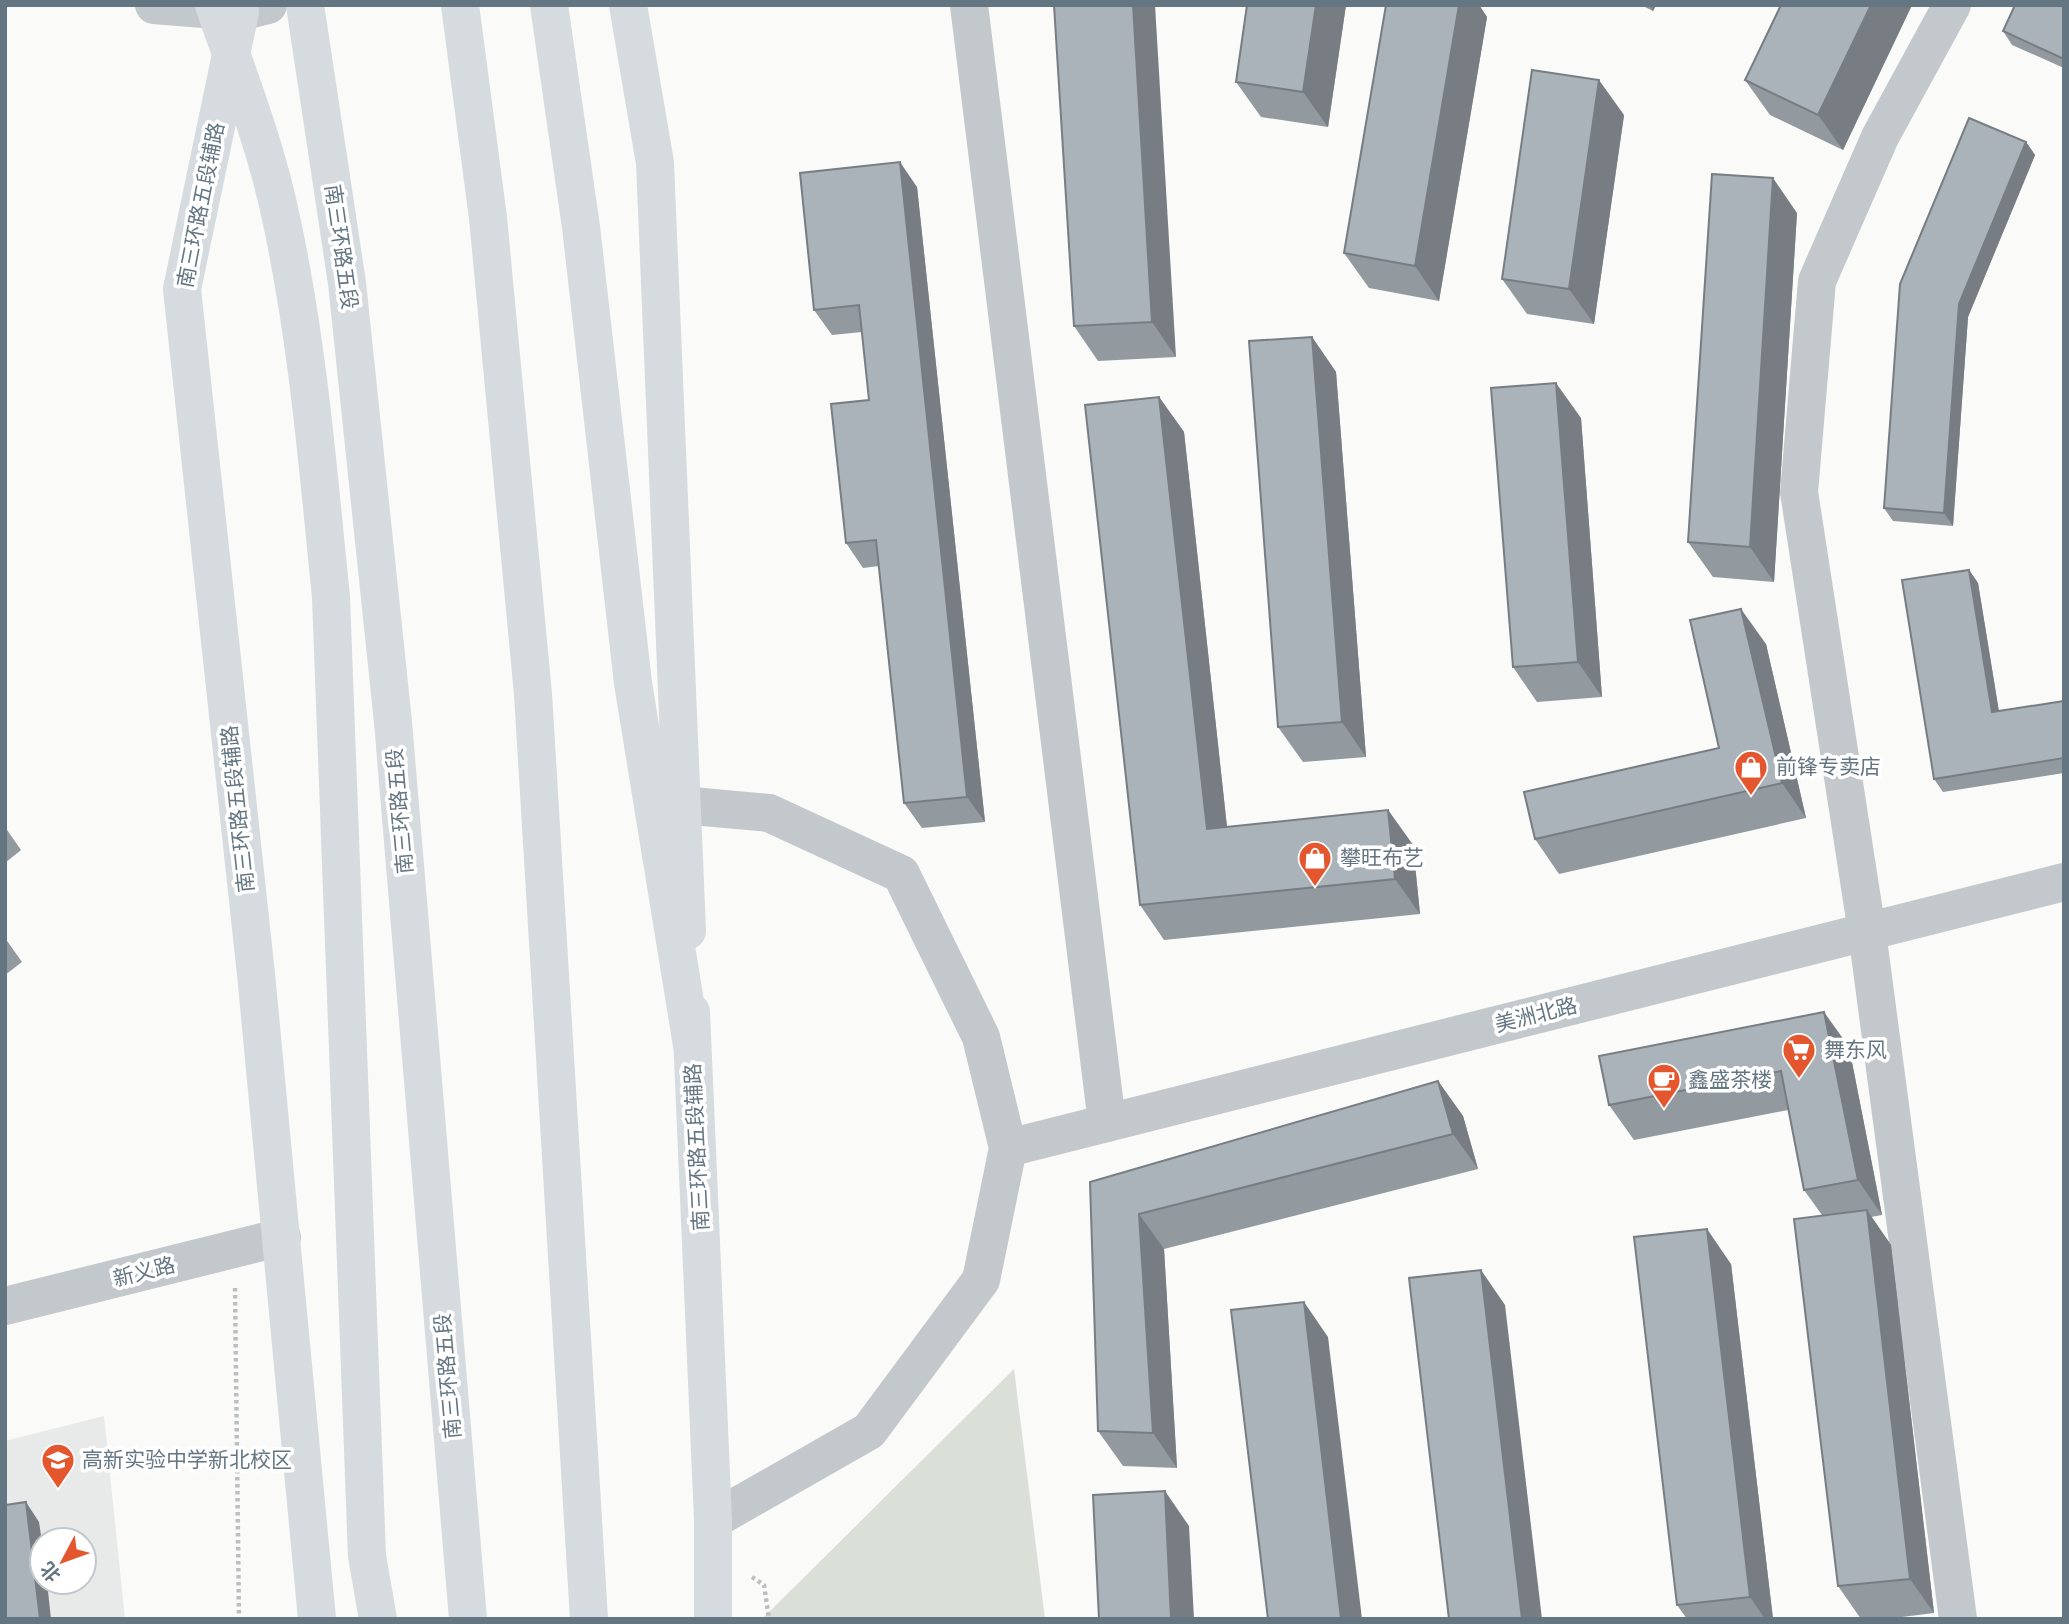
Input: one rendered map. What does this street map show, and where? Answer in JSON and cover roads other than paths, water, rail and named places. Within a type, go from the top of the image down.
[{"type":"main road","name":"南三环路五段","points":[[305,5],[347,283],[393,722],[468,1619]]},
{"type":"main road","points":[[460,5],[488,218],[533,694],[589,1619]]},
{"type":"main road","points":[[549,5],[581,228],[633,683],[692,1045]]},
{"type":"main road","name":"南三环路五段辅路","points":[[628,5],[655,163],[713,1520],[713,1619]]},
{"type":"main road","name":"南三环路五段辅路","points":[[240,7],[182,289],[255,960],[317,1619]]},
{"type":"main road","points":[[240,7],[248,102],[281,215],[300,317],[331,597],[367,1556],[378,1619]]},
{"type":"street","points":[[154,5],[240,7]]},
{"type":"street","points":[[970,5],[1107,1123]]},
{"type":"street","points":[[1952,5],[1880,137],[1817,281],[1799,492],[1867,932],[1958,1619]]},
{"type":"street","points":[[681,805],[769,813],[901,874],[981,1037],[1008,1148],[981,1280],[869,1431],[713,1520]]},
{"type":"street","name":"美洲北路","points":[[1008,1148],[2064,882]]},
{"type":"street","name":"新义路","points":[[5,1306],[282,1237]]},
{"type":"place","name":"前锋专卖店","points":[[1751,797]]},
{"type":"place","name":"攀旺布艺","points":[[1315,888]]},
{"type":"place","name":"舞东风","points":[[1799,1080]]},
{"type":"place","name":"鑫盛茶楼","points":[[1664,1110]]},
{"type":"place","name":"高新实验中学新北校区","points":[[58,1490]]}]
